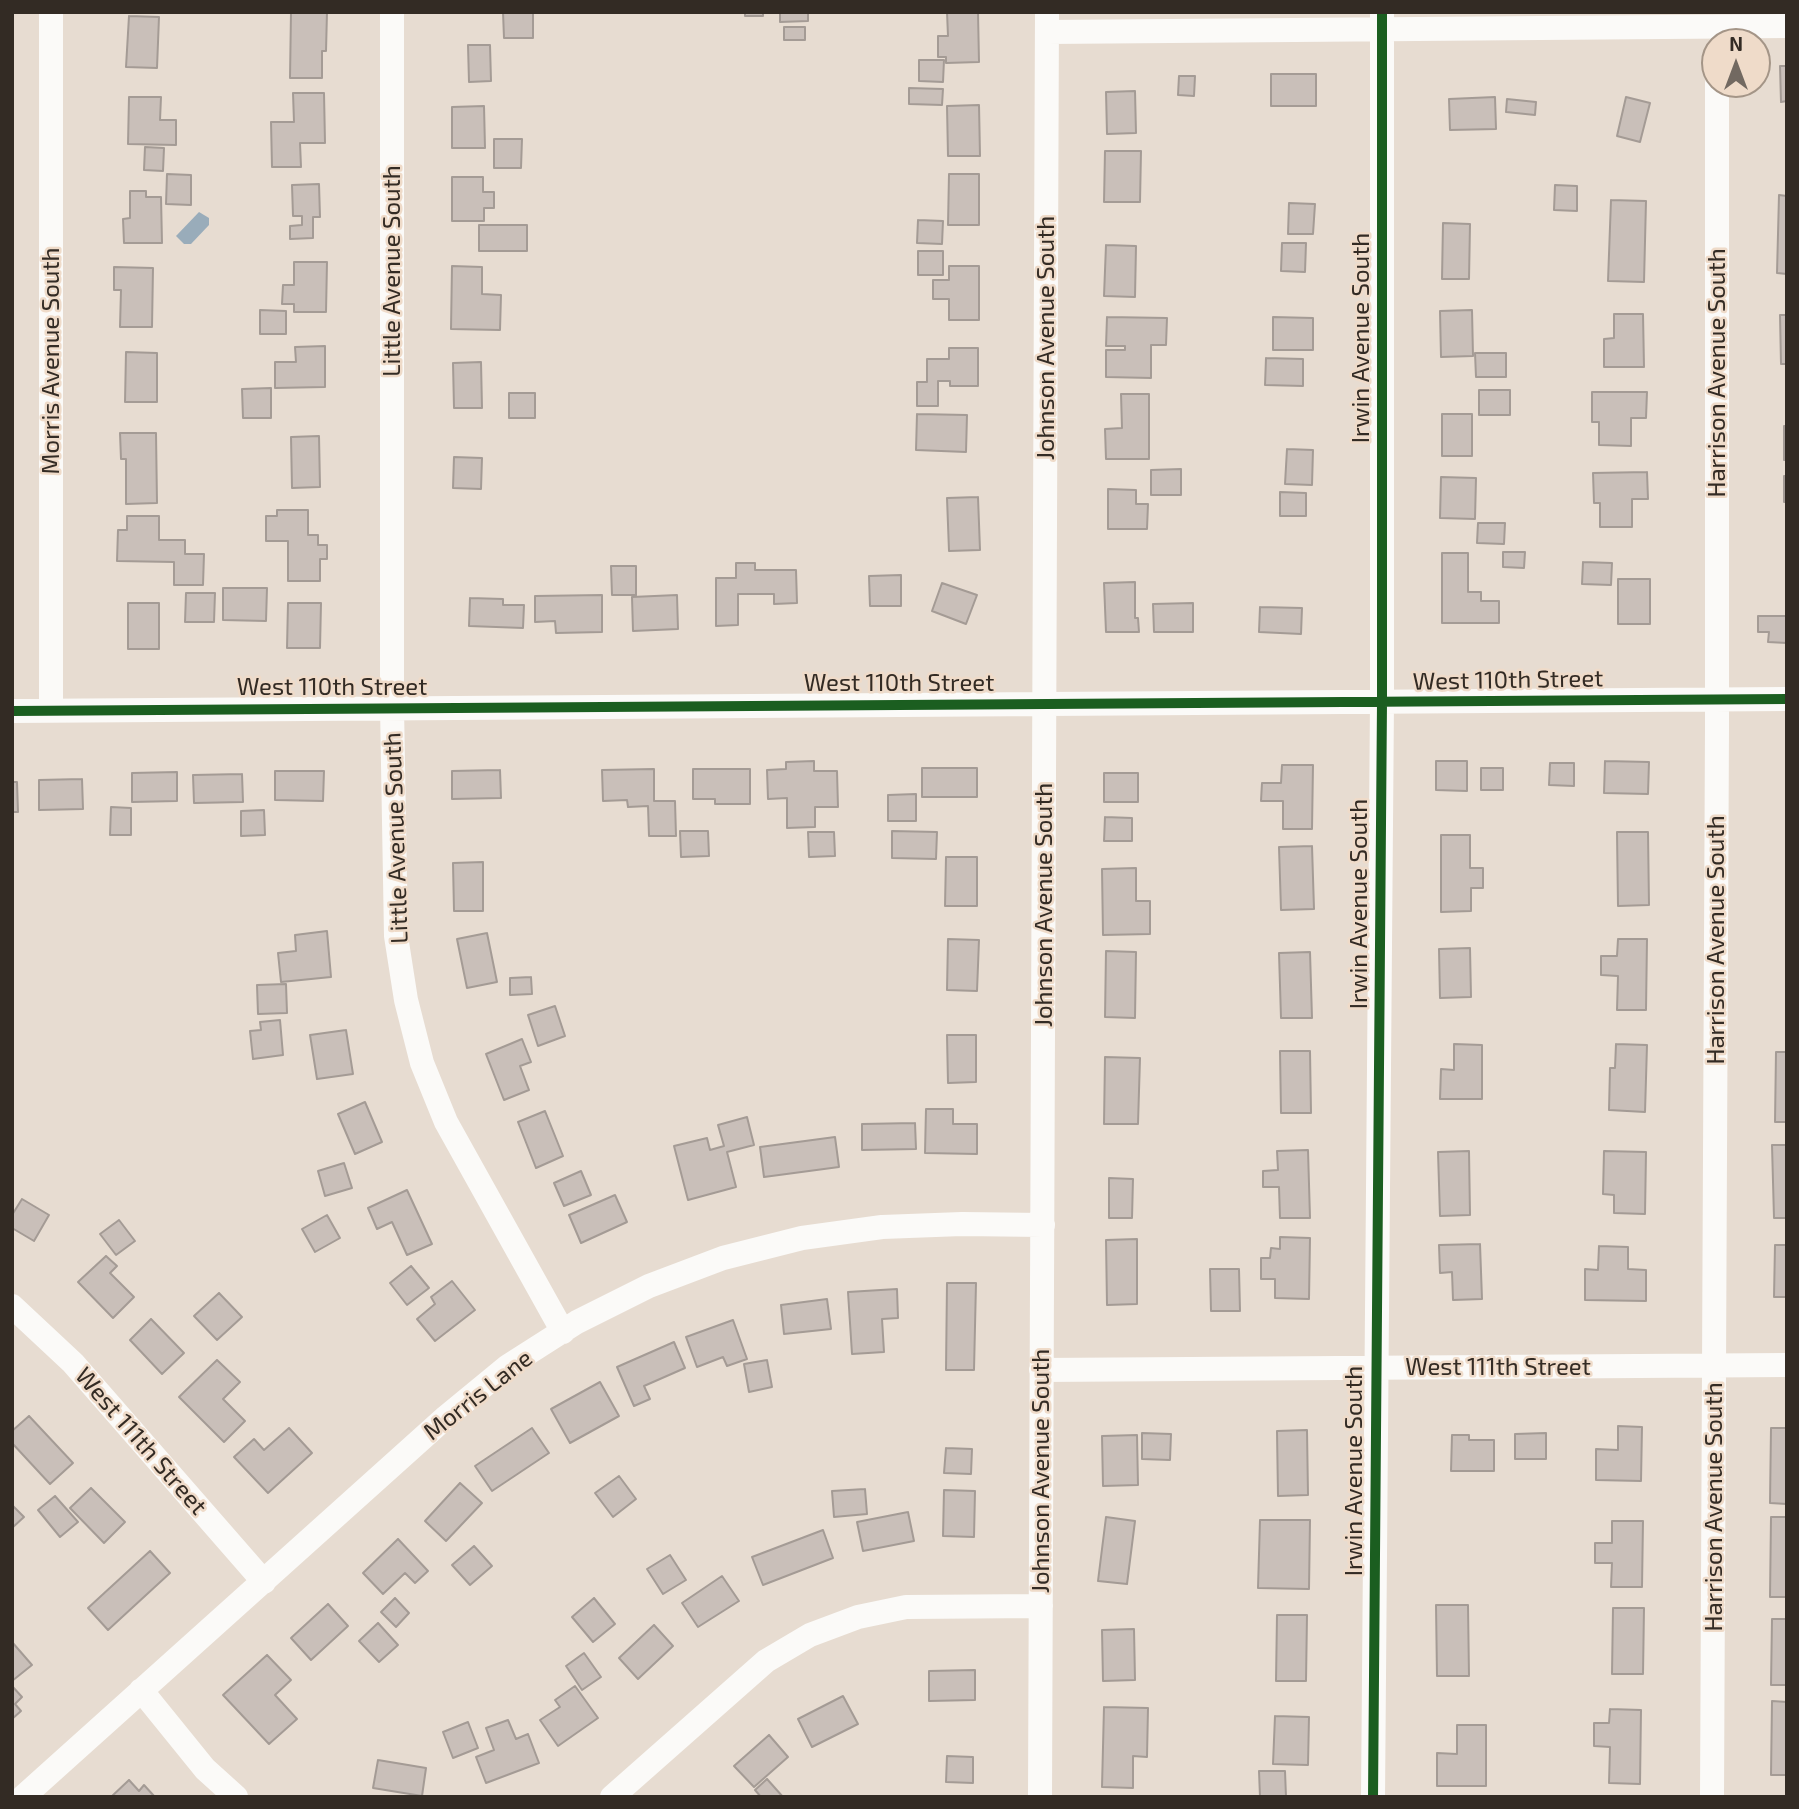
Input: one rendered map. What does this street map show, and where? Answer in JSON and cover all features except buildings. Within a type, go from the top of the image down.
[{"type":"street","name":"Morris Avenue South","points":[[51,12],[51,710]]},
{"type":"street","name":"Little Avenue South","points":[[392,12],[392,708],[396,936],[406,1000],[422,1063],[446,1122],[563,1332]]},
{"type":"street","points":[[1047,22],[1382,21],[1787,26]]},
{"type":"street","name":"Irwin Avenue South","points":[[1373,1797],[1382,702],[1382,21]]},
{"type":"street","name":"Johnson Avenue South","points":[[1040,1797],[1047,22]]},
{"type":"street","name":"Harrison Avenue South","points":[[1712,1797],[1717,98]]},
{"type":"street","name":"West 110th Street","points":[[12,710],[1787,699]]},
{"type":"street","name":"Morris Lane","points":[[23,1797],[446,1417],[508,1366],[577,1322],[649,1286],[723,1258],[802,1238],[882,1227],[1043,1225]]},
{"type":"street","name":"West 111th Street","points":[[12,1306],[73,1363],[264,1582]]},
{"type":"street","name":"West 111th Street","points":[[1041,1370],[1787,1365]]},
{"type":"street","points":[[612,1797],[765,1661],[810,1635],[858,1617],[906,1607],[1041,1606]]},
{"type":"street","points":[[141,1690],[205,1769],[236,1797]]},
{"type":"water","points":[[199,212],[209,218],[209,225],[191,244],[184,244],[176,236]]},
{"type":"cycle path","points":[[1373,1797],[1382,702],[1382,12]]},
{"type":"cycle path","points":[[12,711],[1787,699]]}]
